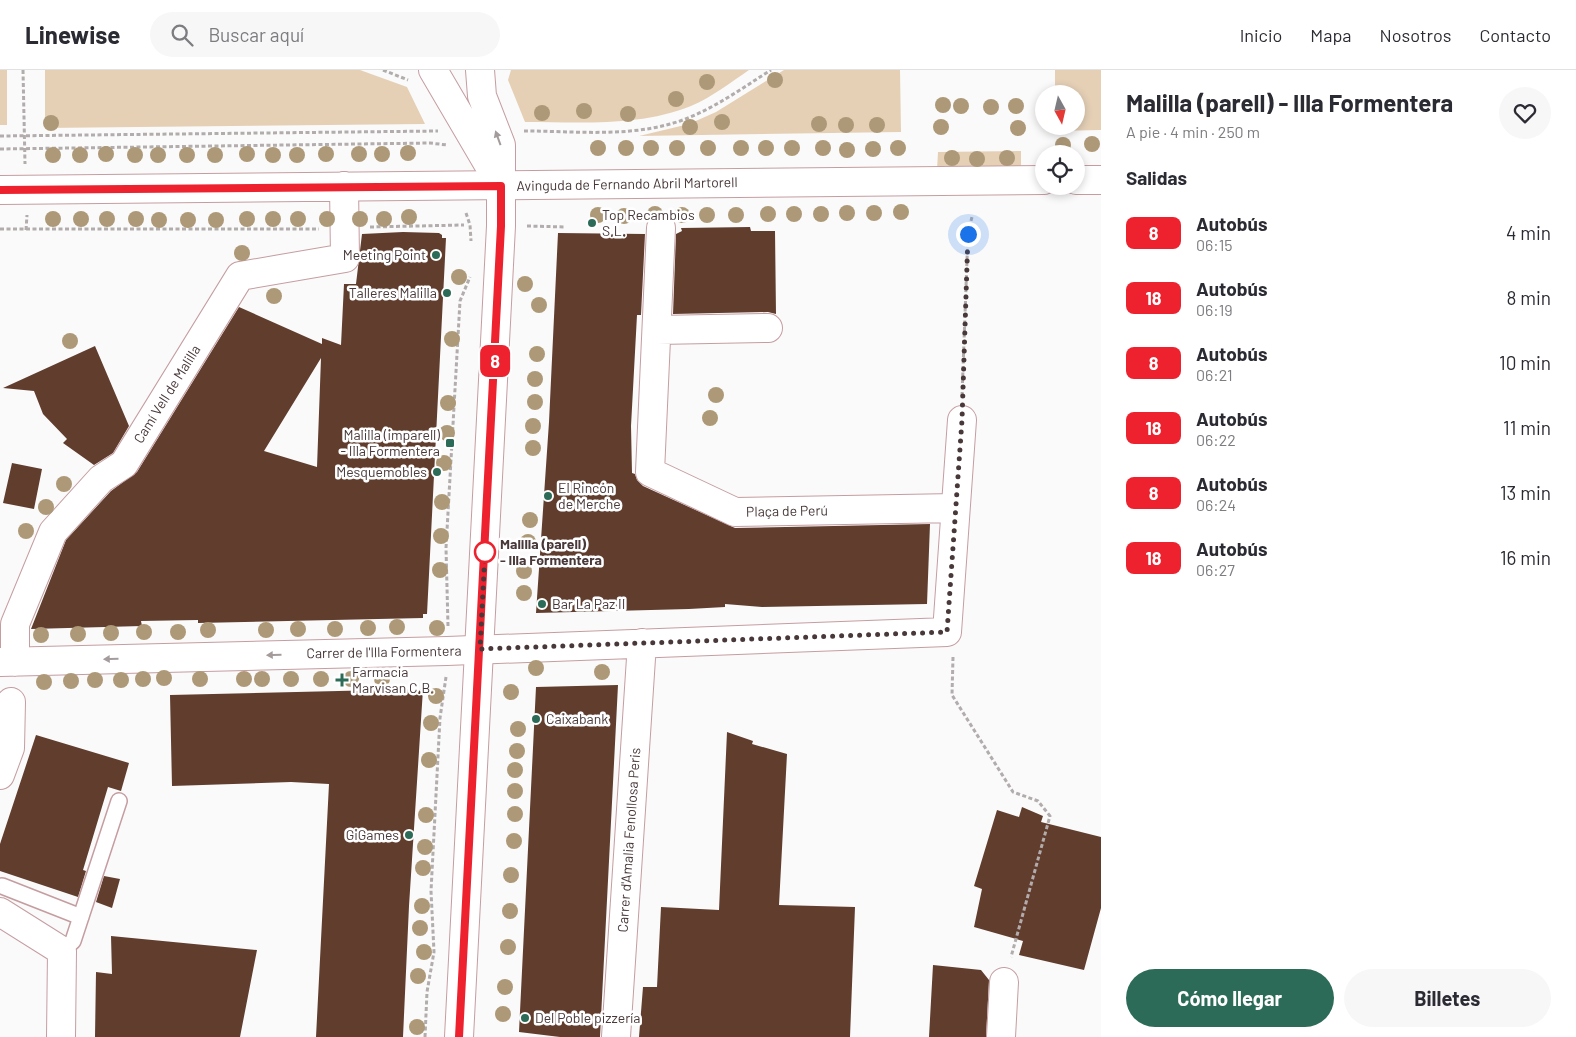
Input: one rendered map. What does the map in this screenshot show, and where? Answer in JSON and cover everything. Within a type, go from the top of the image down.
[{"type":"street","points":[[459,1037],[501,226],[501,145],[482,96],[480,70]]},
{"type":"street","points":[[422,76],[501,186]]},
{"type":"street","name":"Avinguda de Fernando Abril Martorell","points":[[0,190],[1035,180]]},
{"type":"street","points":[[1085,180],[1101,180]]},
{"type":"street","name":"Camí Vell de Malilla","points":[[7,662],[15,624],[53,532],[101,479],[124,464],[240,276],[345,258],[344,186]]},
{"type":"street","name":"Plaça de Perú","points":[[661,228],[650,472],[735,512],[955,508]]},
{"type":"street","points":[[657,330],[768,328]]},
{"type":"street","points":[[947,632],[962,420]]},
{"type":"street","name":"Carrer de l'Illa Formentera","points":[[7,662],[642,644],[947,632]]},
{"type":"street","name":"Carrer d'Amalia Fenollosa Peris","points":[[616,1037],[642,644]]},
{"type":"street","points":[[0,775],[10,748],[11,702]]},
{"type":"street","points":[[1,899],[62,951],[62,1037]]},
{"type":"street","points":[[1000,1037],[1004,982]]},
{"type":"lane","points":[[62,951],[74,941],[119,801]]},
{"type":"lane","points":[[1,899],[81,917]]},
{"type":"path","points":[[22,70],[25,166]]},
{"type":"path","points":[[383,70],[422,76]]},
{"type":"path","points":[[519,131],[636,131],[671,124],[697,115],[771,70]]},
{"type":"path","points":[[0,136],[439,131]]},
{"type":"path","points":[[0,149],[430,143],[452,146]]},
{"type":"path","points":[[465,207],[470,225],[471,244]]},
{"type":"path","points":[[962,420],[968,234],[972,217]]},
{"type":"path","points":[[0,229],[345,228],[464,225]]},
{"type":"path","points":[[501,226],[566,227]]},
{"type":"path","points":[[448,628],[446,548],[460,302],[471,270]]},
{"type":"path","points":[[947,632],[954,640],[952,695],[1013,792],[1038,801],[1050,816],[1004,982]]},
{"type":"path","points":[[424,1037],[427,992],[434,952],[431,891],[440,718],[446,675]]},
{"type":"shaded area","points":[[0,70],[7,70],[7,125],[0,125]]},
{"type":"shaded area","points":[[45,70],[360,70],[407,87],[425,124],[45,128]]},
{"type":"shaded area","points":[[511,70],[749,70],[721,90],[691,106],[671,113],[609,122],[525,122],[508,80]]},
{"type":"shaded area","points":[[784,70],[900,70],[901,132],[639,136],[689,124],[716,112]]},
{"type":"shaded area","points":[[1055,70],[1101,70],[1101,130],[1085,130],[1085,85],[1055,85]]},
{"type":"shaded area","points":[[1021,151],[1021,169],[937,170],[938,152]]},
{"type":"building","points":[[750,227],[751,231],[775,231],[776,314],[768,312],[673,314],[676,234],[682,231],[681,228]]},
{"type":"building","points":[[439,233],[442,235],[442,238],[446,238],[427,614],[423,614],[423,618],[198,623],[198,620],[141,621],[142,626],[31,629],[66,540],[111,491],[137,472],[239,307],[322,344],[322,338],[341,345],[344,284],[356,284],[362,234]],"holes":[[[321,358],[317,467],[264,451]]]},
{"type":"building","points":[[558,233],[645,234],[641,315],[637,315],[631,426],[632,473],[635,474],[637,480],[643,486],[735,528],[930,524],[927,604],[762,607],[725,604],[725,607],[689,609],[536,613],[549,422]]},
{"type":"building","points":[[95,346],[129,426],[113,453],[94,465],[63,443],[67,439],[43,414],[34,391],[3,388]]},
{"type":"building","points":[[12,463],[42,469],[34,509],[3,503]]},
{"type":"building","points":[[618,685],[600,1037],[560,1037],[519,1032],[536,687]]},
{"type":"building","points":[[423,689],[409,906],[403,1037],[316,1037],[329,784],[291,782],[172,786],[170,695]]},
{"type":"building","points":[[727,732],[753,741],[752,744],[787,754],[779,905],[855,907],[850,1037],[639,1037],[643,987],[657,987],[661,907],[719,910]]},
{"type":"building","points":[[36,735],[129,763],[121,791],[108,787],[83,870],[86,871],[78,897],[0,871],[0,844]]},
{"type":"building","points":[[1022,807],[1043,816],[1041,822],[1101,837],[1101,908],[1084,970],[1019,955],[1023,941],[974,927],[982,889],[974,886],[997,810],[1019,817]]},
{"type":"building","points":[[104,876],[120,879],[112,908],[96,902]]},
{"type":"building","points":[[111,936],[257,950],[240,1037],[95,1037],[96,972],[112,974]]},
{"type":"building","points":[[933,965],[981,970],[989,980],[986,1037],[929,1037]]},
{"type":"bus line","name":"8","points":[[0,190],[501,186],[501,226],[481,633],[459,1037]]},
{"type":"place","name":"Top Recambios S.L.","points":[[592,223]]},
{"type":"place","name":"Meeting Point","points":[[436,255]]},
{"type":"place","name":"Talleres Malilla","points":[[447,293]]},
{"type":"place","name":"Malilla (imparell) - Illa Formentera","points":[[450,443]]},
{"type":"place","name":"Mesquemobles","points":[[437,472]]},
{"type":"place","name":"El Rincón de Merche","points":[[548,496]]},
{"type":"place","name":"Malilla (parell) - Illa Formentera","points":[[485,552]]},
{"type":"place","name":"Bar La Paz II","points":[[542,604]]},
{"type":"place","name":"Farmacia Marvisan C.B.","points":[[342,680]]},
{"type":"place","name":"Caixabank","points":[[536,719]]},
{"type":"place","name":"GiGames","points":[[409,835]]},
{"type":"place","name":"Del Poble pizzería","points":[[525,1018]]},
{"type":"route","points":[[485,552],[480,649],[947,632],[962,420],[968,234]]}]
